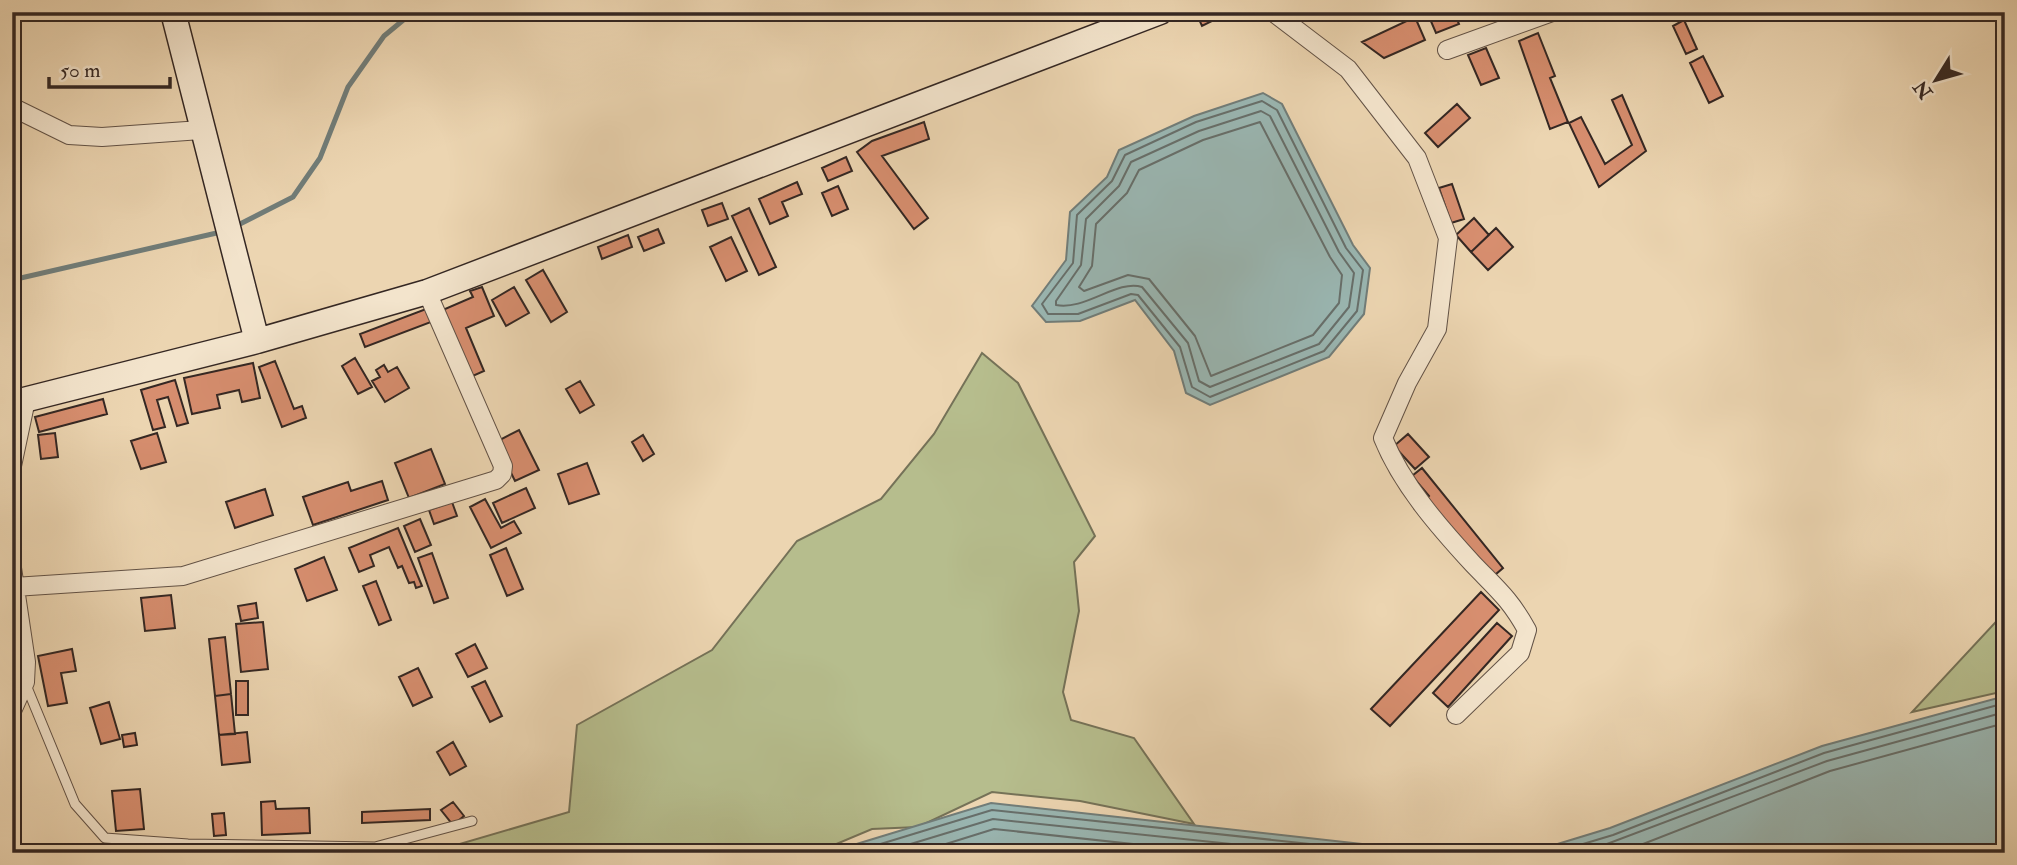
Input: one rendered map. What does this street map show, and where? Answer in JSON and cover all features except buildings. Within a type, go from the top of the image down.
[{"type":"main road","points":[[173,12],[257,341]]},
{"type":"main road","points":[[19,401],[257,341],[426,292],[1160,12]]},
{"type":"street","points":[[1273,12],[1348,69],[1417,158],[1448,238],[1437,328],[1407,383],[1383,438],[1396,471],[1473,564],[1512,602],[1527,630],[1520,653],[1456,715]]},
{"type":"street","points":[[1447,50],[1552,12]]},
{"type":"street","points":[[12,107],[69,135],[102,137],[201,130]]},
{"type":"street","points":[[14,587],[183,576],[496,480],[502,474],[503,466],[426,292]]},
{"type":"street","points":[[12,466],[19,401]]},
{"type":"street","points":[[12,568],[26,662],[25,682],[12,711]]},
{"type":"lane","points":[[25,682],[75,804],[106,838],[188,844],[375,847],[472,821]]},
{"type":"green space","points":[[982,353],[1018,383],[1095,536],[1074,562],[1079,611],[1063,692],[1071,720],[1134,738],[1194,824],[1080,801],[992,792],[918,827],[872,829],[815,853],[429,853],[569,812],[577,725],[712,650],[797,541],[881,499],[934,434]]},
{"type":"green space","points":[[2005,612],[2005,691],[1912,712]]},
{"type":"water","points":[[1263,93],[1282,104],[1353,245],[1370,268],[1364,314],[1329,357],[1210,405],[1186,393],[1174,351],[1135,300],[1080,321],[1046,322],[1032,306],[1066,260],[1070,212],[1107,177],[1119,150],[1194,116]]},
{"type":"water","points":[[2005,696],[2005,853],[1528,853],[1610,828],[1822,746]]},
{"type":"water","points":[[991,803],[1443,853],[827,853]]},
{"type":"waterway","points":[[236,226],[293,197],[320,158],[348,87],[384,36],[413,12]]},
{"type":"waterway","points":[[12,280],[221,232]]}]
